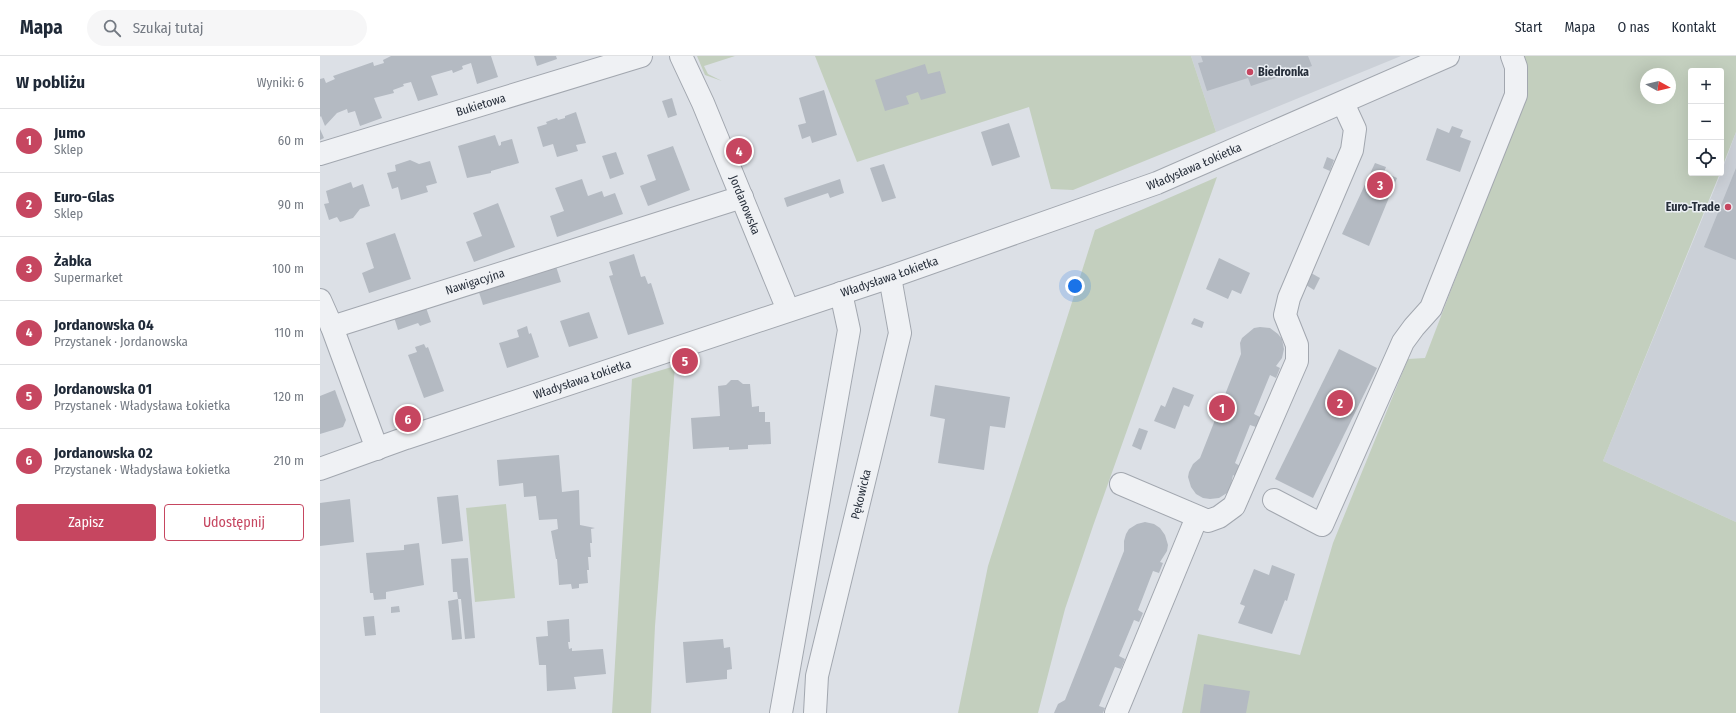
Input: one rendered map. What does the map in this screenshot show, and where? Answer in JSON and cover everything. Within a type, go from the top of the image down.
[{"type":"street","name":"Bukietowa","points":[[320,154],[641,56]]},
{"type":"street","name":"Jordanowska","points":[[682,56],[703,103],[788,310]]},
{"type":"street","name":"Władysława Łokietka","points":[[320,469],[788,310],[890,277],[1157,183],[1448,56]]},
{"type":"street","points":[[1274,500],[1322,525],[1403,342],[1414,326],[1431,308],[1516,95],[1516,67],[1512,56]]},
{"type":"street","points":[[1121,484],[1208,521],[1219,517],[1234,506],[1297,361],[1297,345],[1285,315],[1289,298],[1352,150],[1355,130],[1343,103]]},
{"type":"street","name":"Nawigacyjna","points":[[332,327],[742,197]]},
{"type":"street","name":"Pękowicka","points":[[815,713],[817,676],[900,333],[890,277]]},
{"type":"street","points":[[781,713],[849,330],[841,293]]},
{"type":"street","points":[[320,300],[332,327],[377,449]]},
{"type":"street","points":[[1116,713],[1197,517]]},
{"type":"shaded area","points":[[1191,56],[1401,56],[1216,132]]},
{"type":"shaded area","points":[[1736,132],[1736,522],[1603,461],[1720,176],[1724,176],[1724,165]]},
{"type":"green space","points":[[697,56],[735,56],[704,66],[708,74],[722,81],[705,75]]},
{"type":"green space","points":[[815,56],[1191,56],[1216,132],[1073,190],[1051,189],[1029,107],[857,162]]},
{"type":"green space","points":[[1523,56],[1736,56],[1736,132],[1724,162],[1724,68],[1688,68],[1688,176],[1719,176],[1603,461],[1736,522],[1736,713],[1182,713],[1198,634],[1300,655],[1333,543],[1408,359],[1425,358],[1527,92]]},
{"type":"green space","points":[[1217,177],[1065,609],[1038,713],[958,713],[988,566],[1095,230]]},
{"type":"green space","points":[[675,366],[655,626],[651,713],[612,713],[632,379]]},
{"type":"green space","points":[[506,504],[515,598],[475,602],[466,508]]},
{"type":"building","points":[[391,56],[491,56],[498,77],[477,84],[471,63],[462,66],[463,69],[453,73],[452,70],[431,76],[438,95],[418,101],[411,82],[403,84],[404,86],[393,90],[394,93],[374,98],[382,118],[360,126],[355,111],[348,113],[347,109],[337,113],[325,126],[321,116],[320,117],[320,79],[324,78],[326,83],[335,79],[333,76],[373,62],[374,66],[384,63],[383,60]]},
{"type":"building","points":[[534,56],[556,56],[557,59],[537,66]]},
{"type":"building","name":"Biedronka","points":[[1201,56],[1308,56],[1312,66],[1251,86],[1248,78],[1207,91],[1198,63],[1203,62]]},
{"type":"building","points":[[925,64],[928,74],[940,71],[946,93],[921,100],[918,92],[906,96],[909,104],[885,111],[875,80]]},
{"type":"building","points":[[824,90],[837,135],[812,143],[810,136],[802,139],[798,125],[806,123],[799,98]]},
{"type":"building","points":[[672,98],[677,115],[668,118],[662,101]]},
{"type":"building","points":[[576,112],[586,143],[576,145],[578,151],[557,157],[553,144],[543,147],[537,127],[547,124],[546,122],[557,118],[558,120],[565,118],[565,116]]},
{"type":"building","points":[[1009,123],[1020,157],[992,166],[981,132]]},
{"type":"building","points":[[1452,126],[1463,130],[1460,137],[1471,141],[1460,172],[1426,160],[1437,128],[1449,133]]},
{"type":"building","points":[[320,129],[324,138],[320,140]]},
{"type":"building","points":[[495,135],[499,146],[501,145],[501,142],[512,139],[519,163],[491,171],[491,173],[467,178],[458,146]]},
{"type":"building","points":[[673,146],[690,190],[648,206],[640,186],[656,180],[647,155]]},
{"type":"building","points":[[616,152],[624,174],[610,179],[602,156]]},
{"type":"building","points":[[1327,157],[1334,160],[1330,171],[1323,168]]},
{"type":"building","points":[[410,160],[419,164],[430,161],[437,183],[426,186],[428,192],[401,200],[398,187],[392,189],[387,173],[396,171],[395,165]]},
{"type":"building","points":[[1375,163],[1386,167],[1384,172],[1397,178],[1369,246],[1342,234]]},
{"type":"building","points":[[884,164],[896,198],[882,202],[870,168]]},
{"type":"building","name":"Euro-Trade","points":[[1736,168],[1736,260],[1704,247]]},
{"type":"building","points":[[582,179],[588,196],[602,191],[604,197],[615,193],[623,214],[557,237],[550,216],[564,211],[555,188]]},
{"type":"building","points":[[840,179],[844,193],[830,198],[828,193],[787,207],[784,198]]},
{"type":"building","points":[[351,182],[353,188],[363,184],[370,206],[360,209],[353,218],[340,222],[337,217],[329,220],[324,204],[329,203],[326,191]]},
{"type":"building","points":[[498,203],[515,247],[474,262],[466,242],[482,236],[473,213]]},
{"type":"building","points":[[395,233],[411,279],[369,293],[362,273],[374,268],[366,243]]},
{"type":"building","points":[[634,254],[641,277],[645,276],[648,284],[651,283],[664,324],[628,335],[609,276],[613,275],[609,262]]},
{"type":"building","points":[[1219,258],[1250,273],[1241,294],[1232,290],[1228,299],[1206,289]]},
{"type":"building","points":[[555,263],[561,282],[483,305],[477,286]]},
{"type":"building","points":[[1311,273],[1320,278],[1314,290],[1306,285]]},
{"type":"building","points":[[424,302],[431,322],[420,326],[418,323],[398,330],[394,317]]},
{"type":"building","points":[[589,312],[598,338],[569,347],[560,321]]},
{"type":"building","points":[[1194,318],[1204,322],[1202,328],[1191,324]]},
{"type":"building","points":[[527,326],[529,334],[531,333],[539,357],[507,368],[499,343],[519,337],[517,330]]},
{"type":"building","points":[[1254,328],[1270,328],[1282,339],[1284,349],[1282,358],[1276,366],[1280,368],[1276,378],[1270,375],[1254,414],[1260,417],[1256,427],[1250,425],[1235,463],[1240,466],[1236,477],[1233,475],[1231,485],[1227,493],[1219,498],[1203,498],[1196,494],[1191,487],[1188,477],[1189,472],[1193,464],[1200,458],[1241,354],[1240,343],[1242,338]]},
{"type":"building","points":[[424,344],[426,348],[428,347],[444,391],[424,398],[408,355],[417,352],[415,347]]},
{"type":"building","points":[[1339,349],[1377,368],[1313,498],[1275,479]]},
{"type":"building","points":[[731,380],[738,380],[743,384],[750,384],[752,407],[759,406],[759,412],[765,412],[765,422],[770,422],[771,444],[748,445],[748,449],[729,450],[729,447],[693,449],[691,418],[720,416],[718,386],[726,385]]},
{"type":"building","points":[[935,385],[1010,397],[1005,428],[990,426],[984,470],[938,463],[945,419],[930,416]]},
{"type":"building","points":[[1173,387],[1194,395],[1189,407],[1184,405],[1175,429],[1154,421],[1161,405],[1165,407]]},
{"type":"building","points":[[335,390],[346,420],[343,427],[320,434],[320,396]]},
{"type":"building","points":[[1139,428],[1148,431],[1141,450],[1132,446]]},
{"type":"building","points":[[559,455],[562,492],[579,490],[580,525],[595,528],[591,529],[592,543],[590,543],[591,557],[588,557],[588,583],[579,584],[579,588],[572,589],[571,584],[559,585],[557,559],[551,531],[558,529],[557,519],[539,520],[536,496],[524,497],[523,483],[499,486],[497,460]]},
{"type":"building","points":[[458,495],[463,541],[442,544],[437,497]]},
{"type":"building","points":[[350,499],[354,542],[320,546],[320,503]]},
{"type":"building","points":[[1145,522],[1154,524],[1160,528],[1165,535],[1168,545],[1167,551],[1160,562],[1163,563],[1159,573],[1153,571],[1138,610],[1143,613],[1139,622],[1134,620],[1119,656],[1125,659],[1121,669],[1115,667],[1099,706],[1105,708],[1103,713],[1054,713],[1058,704],[1065,700],[1124,551],[1126,534],[1129,529],[1137,524]]},
{"type":"building","points":[[419,543],[424,585],[386,592],[386,599],[374,600],[373,593],[370,593],[366,553],[404,550],[404,545]]},
{"type":"building","points":[[468,558],[475,638],[465,639],[461,599],[458,599],[457,592],[453,592],[451,559]]},
{"type":"building","points":[[1272,565],[1295,574],[1287,601],[1285,600],[1272,634],[1238,623],[1245,606],[1240,604],[1254,569],[1269,575]]},
{"type":"building","points":[[458,599],[462,639],[452,640],[448,601]]},
{"type":"building","points":[[399,606],[400,612],[391,613],[391,607]]},
{"type":"building","points":[[374,616],[376,635],[365,636],[363,617]]},
{"type":"building","points":[[569,619],[569,649],[572,648],[572,651],[603,649],[606,674],[574,677],[576,689],[547,691],[546,665],[539,665],[536,637],[548,636],[547,621]]},
{"type":"building","points":[[723,639],[724,648],[730,647],[732,669],[727,670],[727,679],[686,683],[683,642]]},
{"type":"building","points":[[1204,684],[1250,691],[1246,713],[1200,713]]},
{"type":"place","name":"Biedronka","points":[[1250,72]]},
{"type":"place","name":"Jordanowska 04","points":[[739,151]]},
{"type":"place","name":"Żabka","points":[[1380,185]]},
{"type":"place","name":"Euro-Trade","points":[[1728,207]]},
{"type":"place","name":"Jordanowska 01","points":[[685,361]]},
{"type":"place","name":"Euro-Glas","points":[[1340,403]]},
{"type":"place","name":"Jumo","points":[[1222,408]]},
{"type":"place","name":"Jordanowska 02","points":[[408,419]]}]
